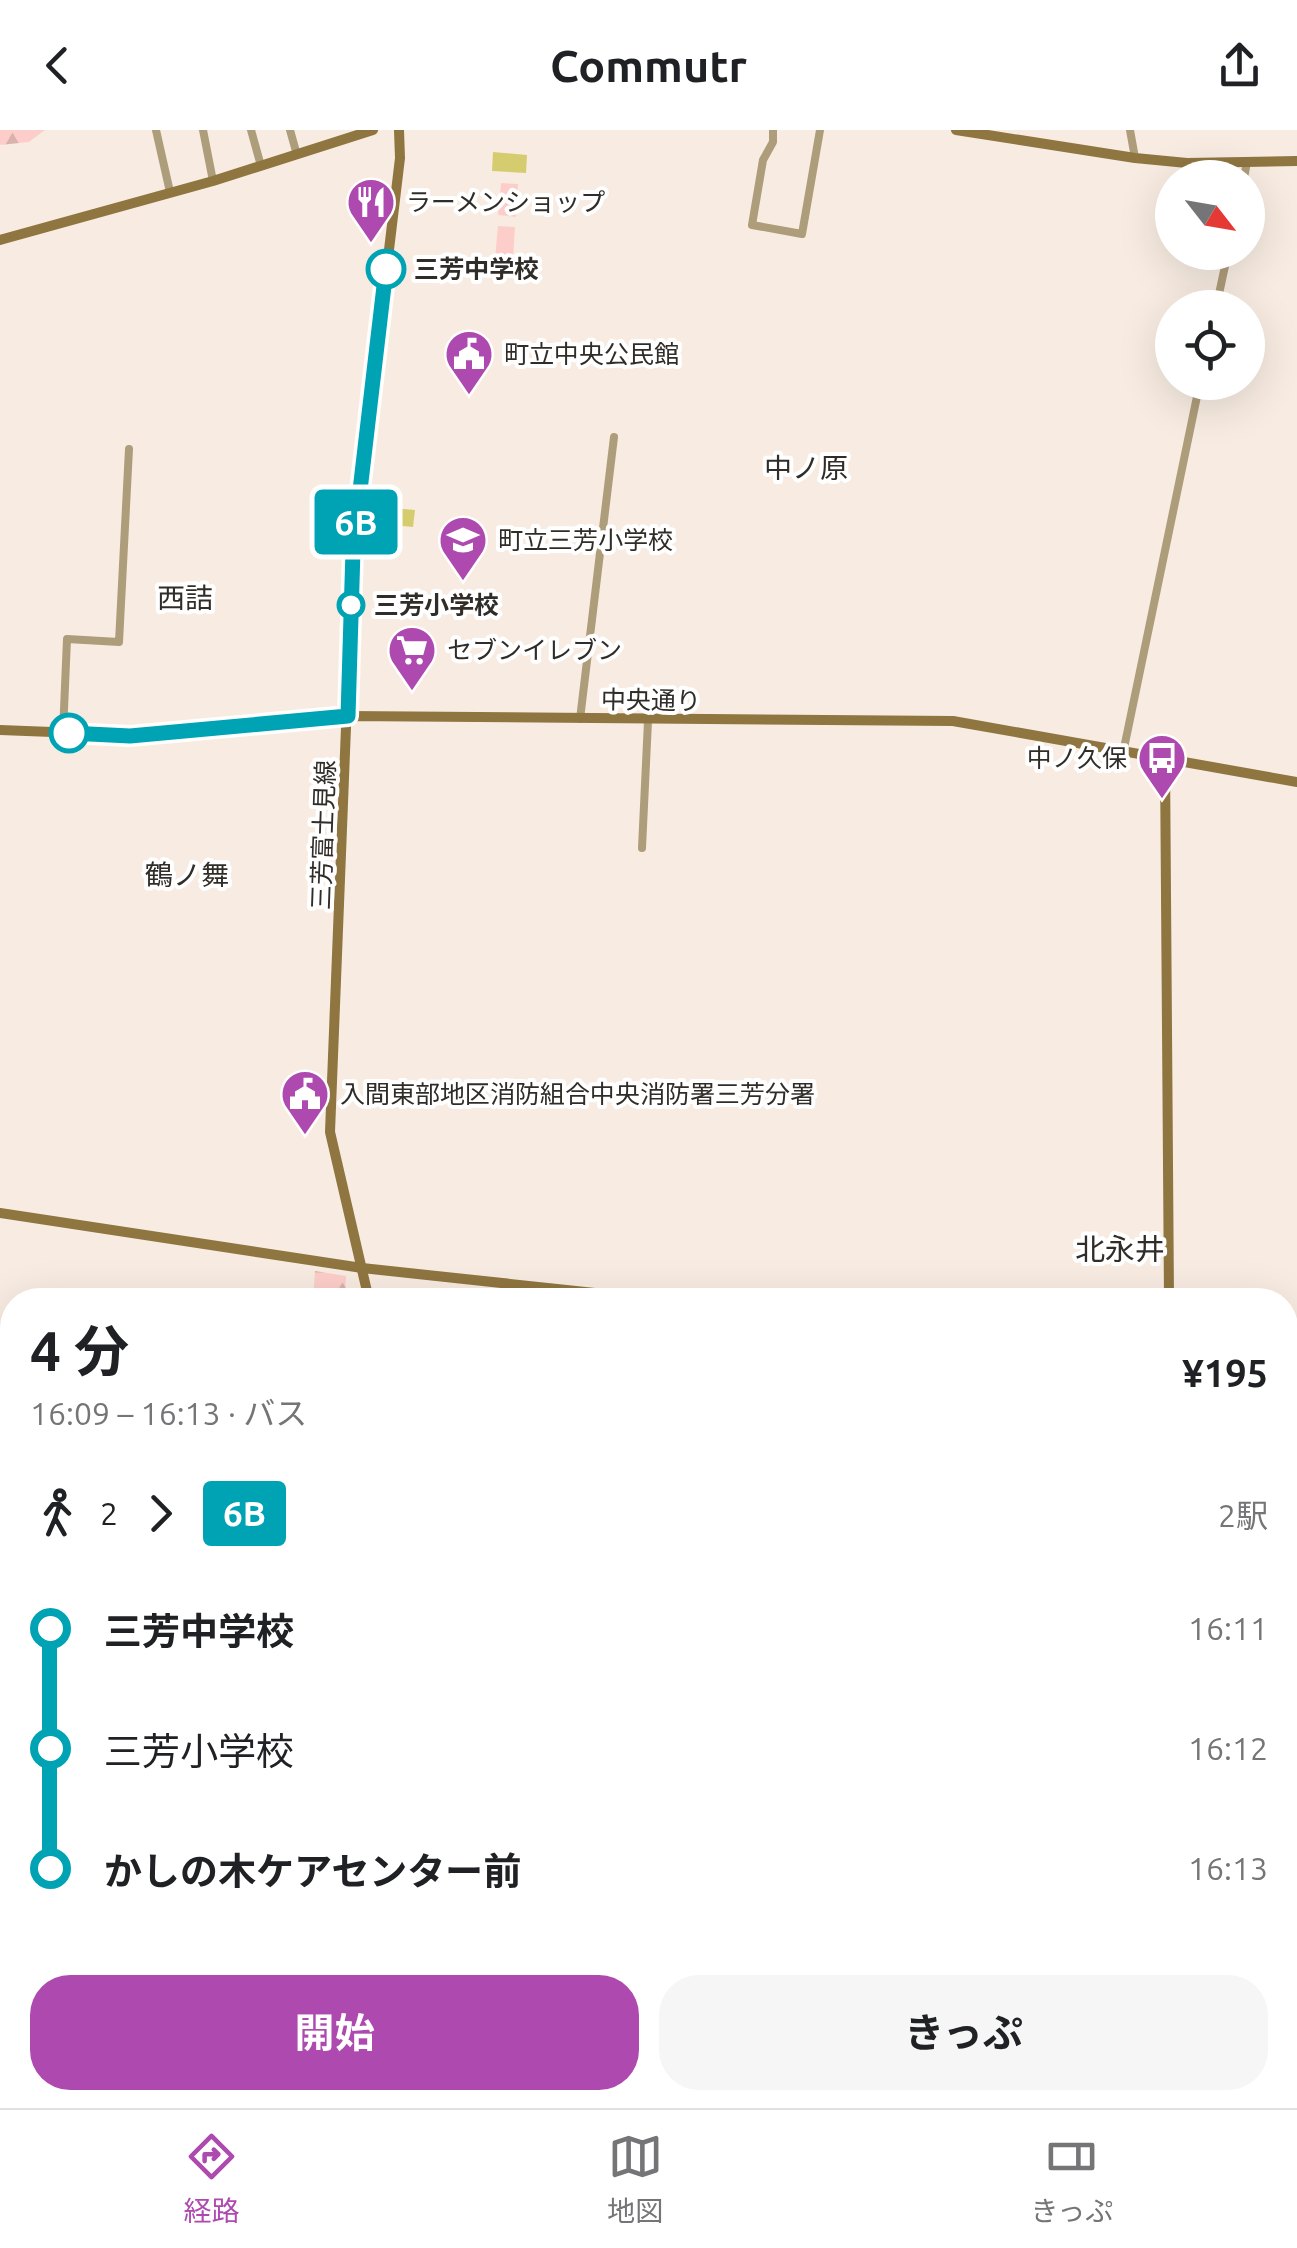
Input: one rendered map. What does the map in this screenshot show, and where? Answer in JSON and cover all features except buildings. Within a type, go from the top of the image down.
[{"type":"street","points":[[156,130],[170,192]]},
{"type":"street","points":[[203,130],[213,181]]},
{"type":"street","points":[[251,130],[261,166]]},
{"type":"street","points":[[290,130],[296,155]]},
{"type":"street","points":[[0,240],[213,181],[296,155],[346,134],[373,130]]},
{"type":"street","name":"三芳富士見線","points":[[366,1288],[330,1132],[353,550],[400,158],[399,130]]},
{"type":"street","points":[[773,130],[763,160],[752,225],[802,234],[820,130]]},
{"type":"street","points":[[956,130],[1156,160]]},
{"type":"street","points":[[1130,130],[1135,158]]},
{"type":"street","points":[[1265,162],[1297,161]]},
{"type":"street","points":[[1123,753],[1196,400]]},
{"type":"street","points":[[580,719],[614,437]]},
{"type":"street","points":[[63,733],[67,639],[119,642],[129,449]]},
{"type":"street","name":"中央通り","points":[[0,730],[130,736],[348,716],[952,721],[1297,782]]},
{"type":"street","points":[[642,848],[648,721]]},
{"type":"street","points":[[1166,760],[1169,1288]]},
{"type":"street","points":[[0,1214],[362,1268],[548,1288]]},
{"type":"green space","points":[[0,130],[45,130],[29,142],[0,145]]},
{"type":"green space","points":[[501,183],[518,184],[516,217],[498,215]]},
{"type":"green space","points":[[498,226],[515,227],[513,259],[495,258]]},
{"type":"green space","points":[[315,1271],[346,1276],[346,1288],[314,1288]]},
{"type":"shaded area","points":[[493,152],[527,155],[526,173],[492,171]]},
{"type":"shaded area","points":[[382,507],[415,510],[413,527],[381,524]]},
{"type":"bus line","name":"6B","points":[[69,733],[130,736],[348,716],[353,550],[386,269]]},
{"type":"place","name":"ラーメンショップ","points":[[371,244]]},
{"type":"place","name":"三芳中学校","points":[[386,269]]},
{"type":"place","name":"町立中央公民館","points":[[469,396]]},
{"type":"place","name":"町立三芳小学校","points":[[463,582]]},
{"type":"place","name":"三芳小学校","points":[[351,605]]},
{"type":"place","name":"セブンイレブン","points":[[412,692]]},
{"type":"place","name":"中ノ久保","points":[[1162,800]]},
{"type":"place","name":"入間東部地区消防組合中央消防署三芳分署","points":[[305,1136]]},
{"type":"district","name":"中ノ原","points":[[806,467]]},
{"type":"district","name":"西詰","points":[[185,597]]},
{"type":"district","name":"鶴ノ舞","points":[[187,874]]},
{"type":"district","name":"北永井","points":[[1120,1249]]}]
